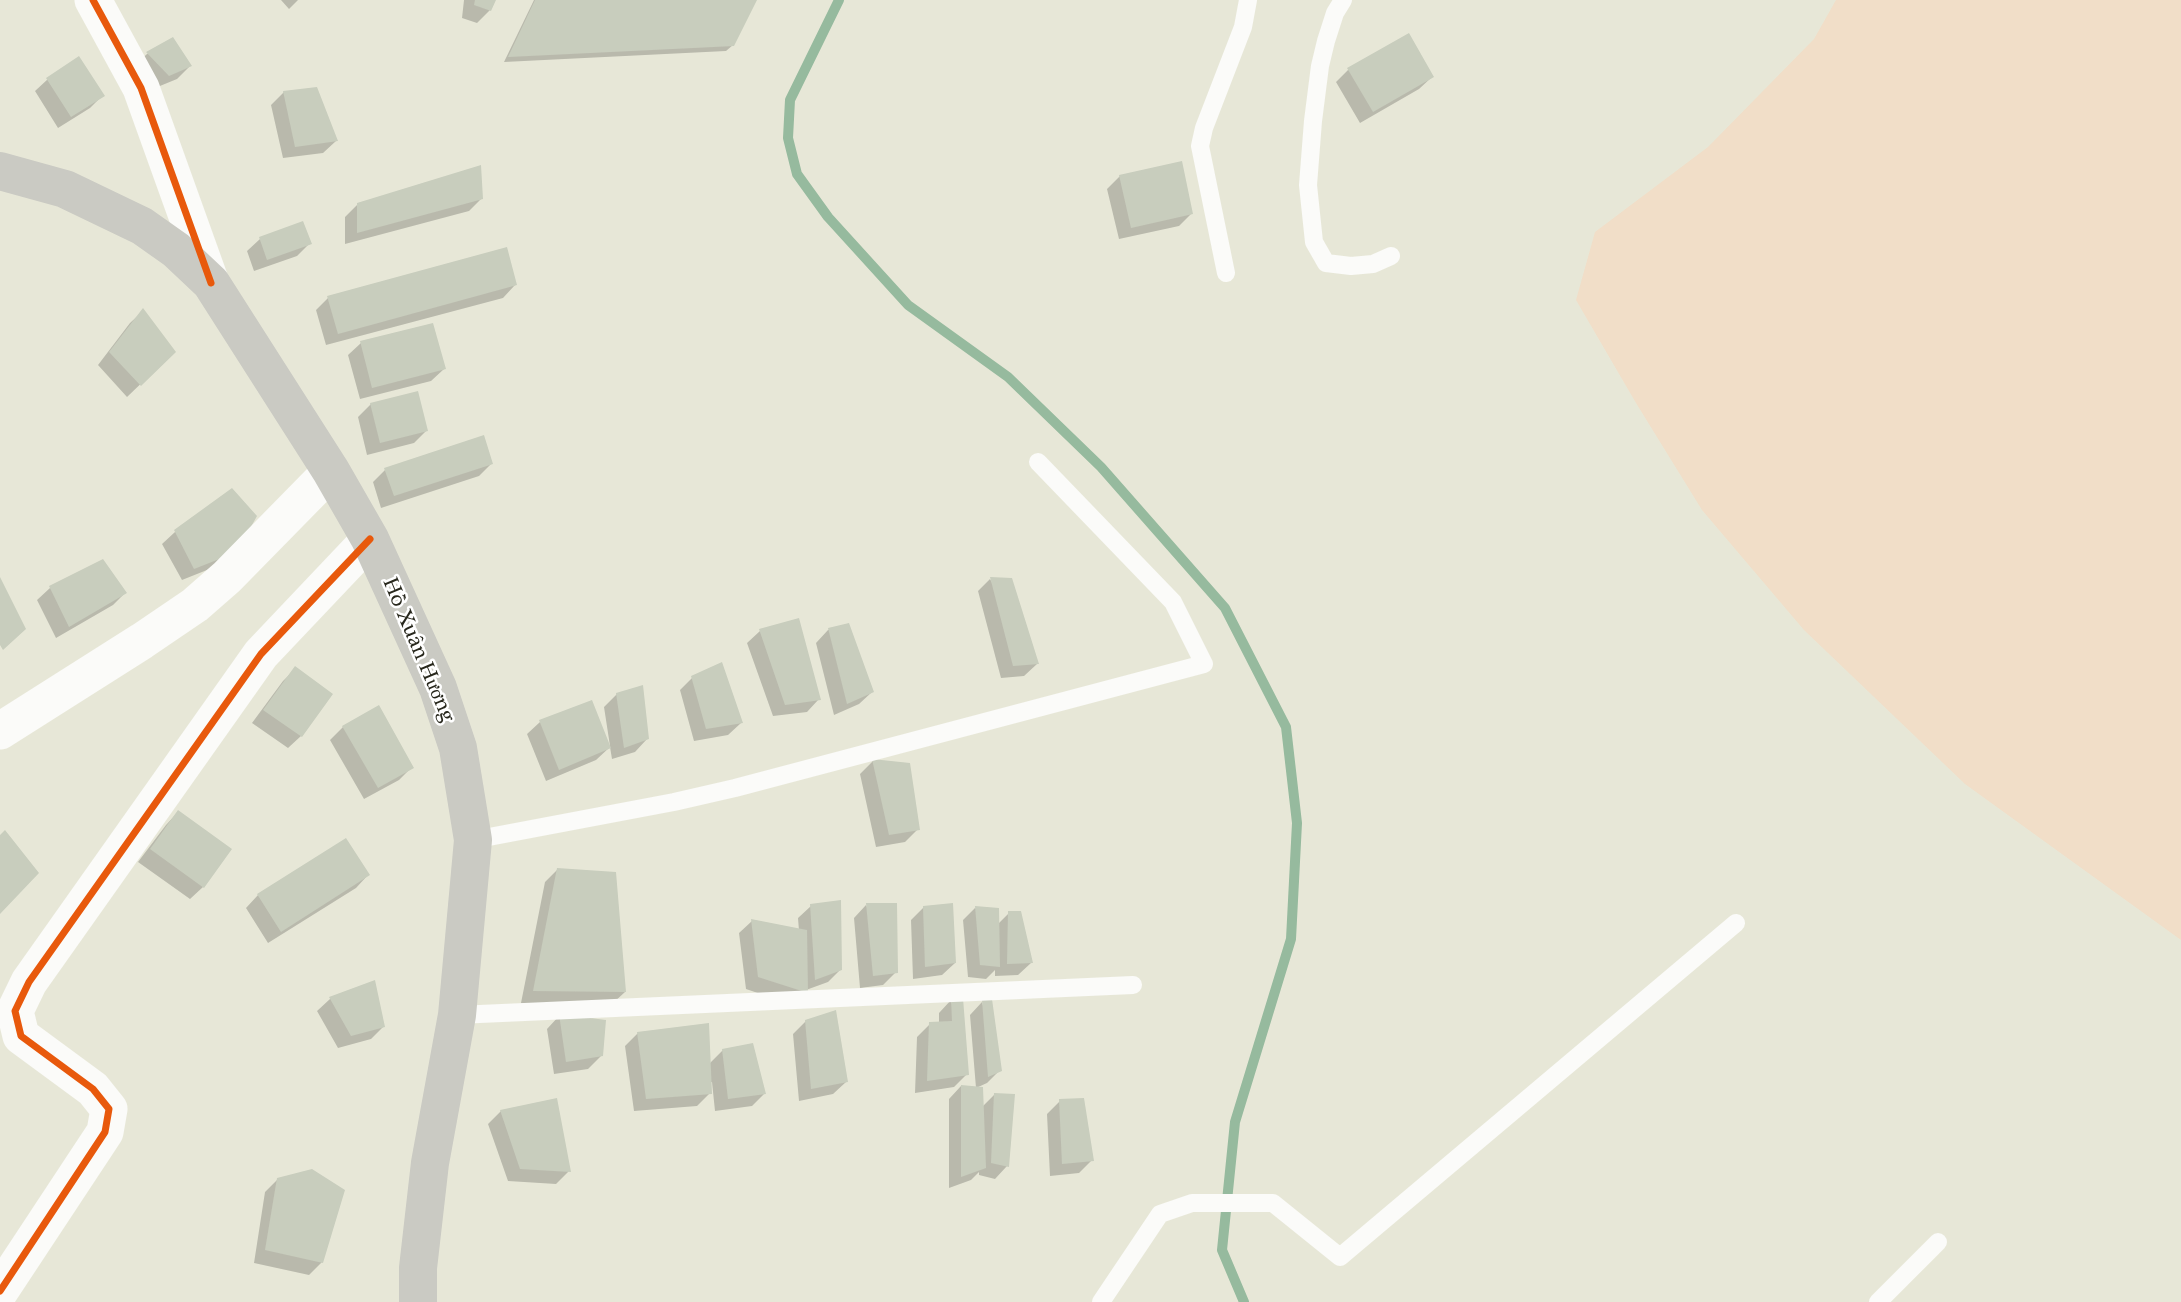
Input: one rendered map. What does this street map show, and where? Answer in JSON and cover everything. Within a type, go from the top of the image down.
[{"type":"main road","name":"Hồ Xuân Hương","points":[[0,171],[65,189],[142,226],[176,250],[211,283],[331,471],[370,539],[439,688],[458,748],[473,841],[457,1015],[430,1163],[418,1268],[418,1302]]},
{"type":"street","points":[[93,0],[141,88],[211,283]]},
{"type":"street","points":[[0,731],[194,605],[236,569],[331,471]]},
{"type":"street","points":[[0,1291],[105,1132],[109,1110],[93,1089],[21,1036],[15,1011],[29,982],[261,654],[370,539]]},
{"type":"lane","points":[[1227,273],[1200,146],[1204,128],[1242,27],[1248,0]]},
{"type":"lane","points":[[1343,0],[1335,13],[1326,41],[1318,80],[1308,186],[1314,242],[1326,263],[1373,264],[1391,256]]},
{"type":"lane","points":[[473,841],[723,790],[1205,664],[1173,602],[1038,462]]},
{"type":"lane","points":[[1101,1302],[1160,1214],[1192,1203],[1273,1203],[1340,1257],[1737,923]]},
{"type":"lane","points":[[457,1015],[1133,985]]},
{"type":"lane","points":[[1878,1302],[1938,1242]]},
{"type":"shaded area","points":[[1836,0],[2181,0],[2181,940],[1965,784],[1804,630],[1702,510],[1576,300],[1595,232],[1708,147],[1814,39]]},
{"type":"building","points":[[475,0],[496,0],[491,11],[474,5]]},
{"type":"building","points":[[535,0],[757,0],[734,46],[508,57]]},
{"type":"building","points":[[1409,33],[1434,77],[1373,112],[1347,68]]},
{"type":"building","points":[[173,37],[192,66],[169,76],[146,52]]},
{"type":"building","points":[[79,56],[105,96],[71,117],[46,78]]},
{"type":"building","points":[[317,87],[338,141],[295,147],[283,91]]},
{"type":"building","points":[[1182,161],[1193,214],[1131,228],[1119,175]]},
{"type":"building","points":[[481,165],[483,199],[357,233],[357,203]]},
{"type":"building","points":[[303,221],[312,244],[267,260],[259,237]]},
{"type":"building","points":[[507,247],[517,285],[338,334],[327,296]]},
{"type":"building","points":[[143,308],[176,352],[141,386],[109,352]]},
{"type":"building","points":[[433,323],[446,369],[372,388],[360,341]]},
{"type":"building","points":[[418,391],[428,431],[380,443],[370,403]]},
{"type":"building","points":[[484,435],[493,464],[394,496],[384,468]]},
{"type":"building","points":[[232,488],[257,516],[237,552],[194,569],[174,530]]},
{"type":"building","points":[[103,559],[127,593],[69,627],[49,586]]},
{"type":"building","points":[[0,577],[26,629],[3,650],[0,645]]},
{"type":"building","points":[[990,577],[1012,578],[1039,664],[1013,666]]},
{"type":"building","points":[[799,618],[821,700],[785,705],[759,629]]},
{"type":"building","points":[[849,623],[874,692],[847,704],[828,628]]},
{"type":"building","points":[[722,662],[743,723],[706,729],[691,676]]},
{"type":"building","points":[[295,666],[333,694],[302,737],[263,710]]},
{"type":"building","points":[[643,685],[649,739],[624,748],[616,693]]},
{"type":"building","points":[[592,700],[611,748],[559,770],[539,720]]},
{"type":"building","points":[[379,705],[414,768],[378,788],[342,726]]},
{"type":"building","points":[[872,759],[910,763],[920,830],[889,835]]},
{"type":"building","points":[[178,810],[232,849],[204,888],[150,849]]},
{"type":"building","points":[[5,830],[39,873],[0,914],[0,835]]},
{"type":"building","points":[[346,838],[370,875],[281,932],[257,894]]},
{"type":"building","points":[[557,868],[616,872],[626,992],[533,991]]},
{"type":"building","points":[[841,900],[842,970],[815,980],[810,904]]},
{"type":"building","points":[[866,903],[897,903],[898,973],[873,976]]},
{"type":"building","points":[[953,903],[956,963],[925,967],[923,906]]},
{"type":"building","points":[[975,906],[999,908],[1000,967],[980,965]]},
{"type":"building","points":[[1008,911],[1021,911],[1033,963],[1007,964]]},
{"type":"building","points":[[751,919],[807,930],[808,993],[758,977]]},
{"type":"building","points":[[375,980],[385,1027],[351,1036],[329,997]]},
{"type":"building","points":[[951,998],[963,998],[969,1075],[927,1081],[929,1022],[952,1021]]},
{"type":"building","points":[[992,999],[1002,1071],[988,1077],[982,1000]]},
{"type":"building","points":[[836,1010],[848,1082],[811,1089],[805,1020]]},
{"type":"building","points":[[559,1014],[606,1020],[603,1056],[566,1062]]},
{"type":"building","points":[[709,1023],[712,1094],[646,1099],[637,1032]]},
{"type":"building","points":[[753,1043],[766,1094],[728,1099],[722,1049]]},
{"type":"building","points":[[961,1085],[983,1087],[986,1168],[961,1177]]},
{"type":"building","points":[[994,1093],[1015,1094],[1009,1167],[991,1163]]},
{"type":"building","points":[[557,1098],[571,1172],[520,1169],[500,1110]]},
{"type":"building","points":[[1084,1098],[1094,1161],[1062,1164],[1059,1099]]},
{"type":"building","points":[[312,1169],[345,1190],[323,1263],[265,1250],[277,1178]]},
{"type":"waterway","points":[[839,0],[790,100],[788,138],[797,174],[828,217],[908,305],[1008,377],[1101,467],[1225,608],[1286,727],[1297,823],[1291,939],[1235,1122],[1222,1250],[1244,1302]]},
{"type":"cycle path","points":[[93,0],[141,88],[211,283]]},
{"type":"cycle path","points":[[0,1291],[105,1132],[109,1109],[93,1089],[21,1036],[15,1011],[29,982],[261,654],[370,539]]}]
